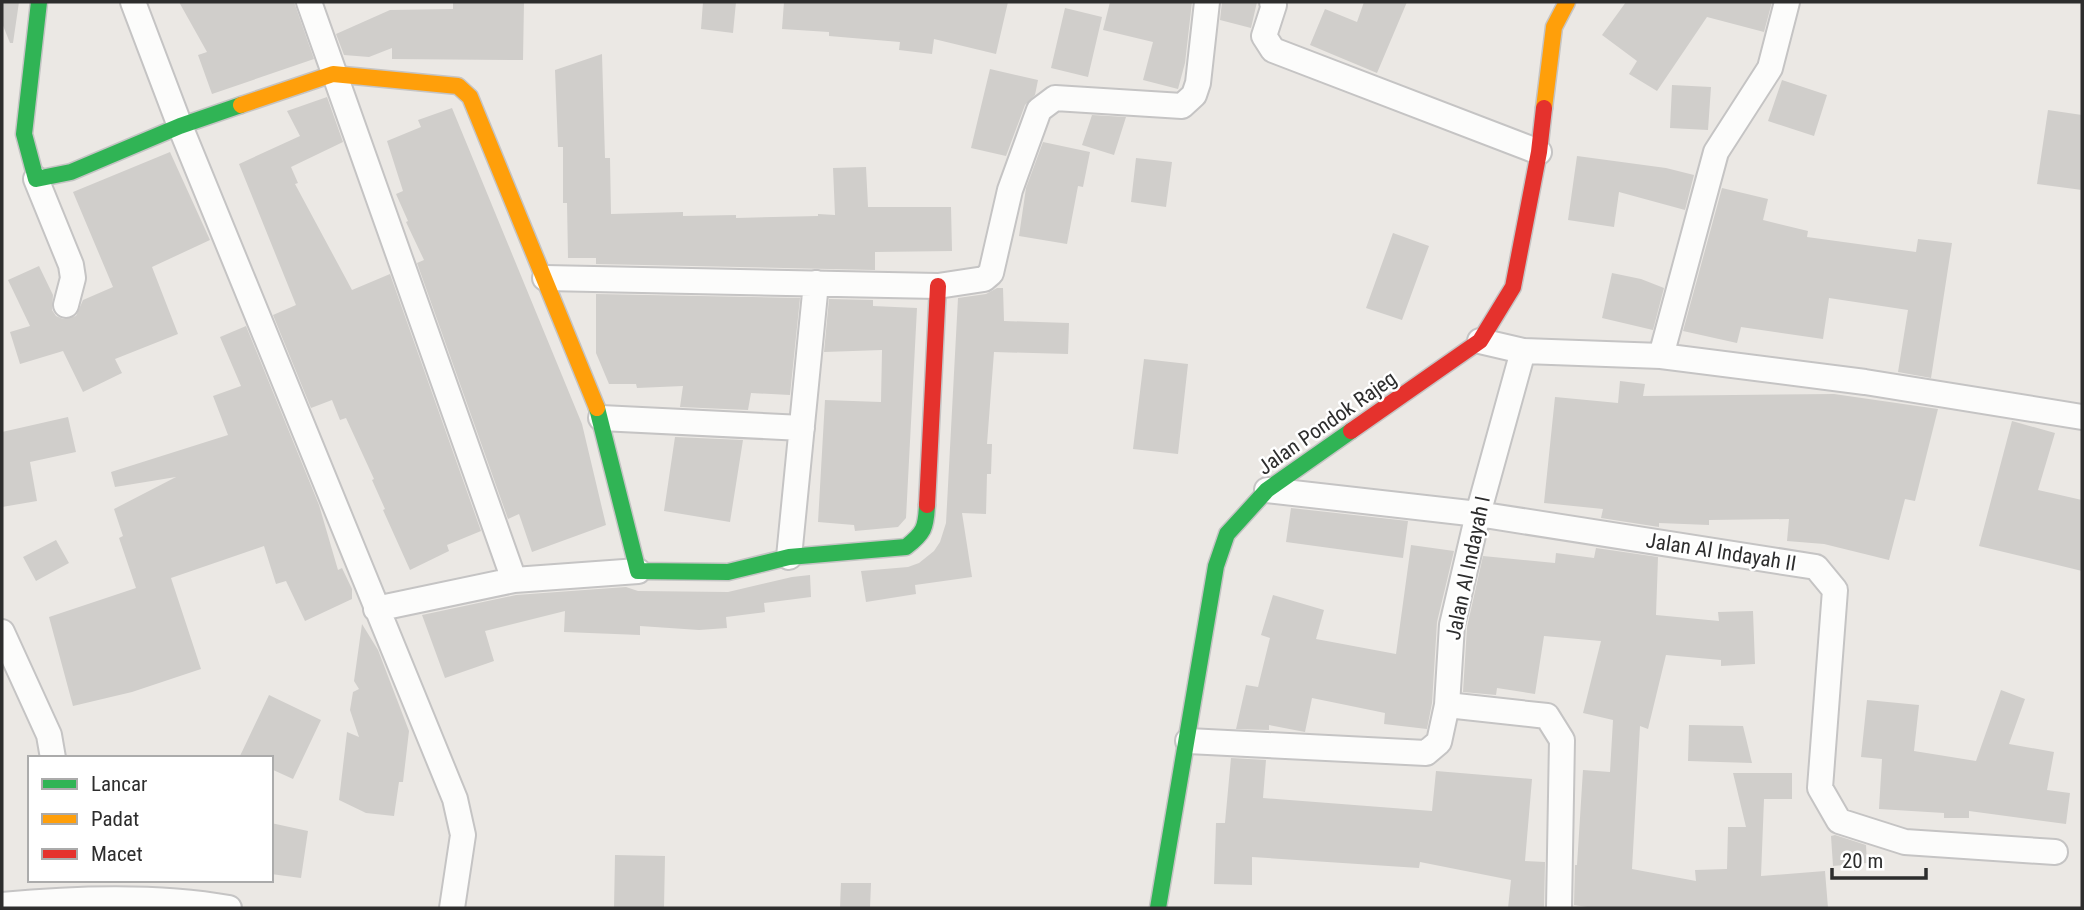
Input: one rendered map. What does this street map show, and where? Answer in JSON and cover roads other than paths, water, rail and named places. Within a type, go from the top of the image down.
[{"type":"street","points":[[39,2],[24,134],[36,179],[71,265],[73,278],[66,304]]},
{"type":"street","points":[[133,2],[180,126],[455,799],[463,835],[452,908]]},
{"type":"street","points":[[309,2],[514,580]]},
{"type":"street","points":[[545,278],[938,286],[984,279],[991,273],[1010,190],[1039,110],[1055,98],[1182,106],[1194,95],[1198,82],[1206,2]]},
{"type":"street","points":[[1272,2],[1274,5],[1264,36],[1273,50],[1539,152]]},
{"type":"street","name":"Jalan Pondok Rajeg","points":[[1158,908],[1216,566],[1227,534],[1268,490],[1480,341],[1513,287],[1539,152],[1554,27],[1567,2]]},
{"type":"street","points":[[1661,356],[1716,152],[1770,68],[1787,2]]},
{"type":"street","points":[[36,179],[71,173],[180,126],[333,74],[458,86],[470,97],[601,418],[638,571]]},
{"type":"street","points":[[789,557],[816,283]]},
{"type":"street","points":[[376,609],[514,580],[638,571],[728,572],[789,557],[906,547],[921,536],[926,522],[938,286]]},
{"type":"street","points":[[1480,341],[1523,351],[1661,356],[1865,382],[2082,417]]},
{"type":"street","name":"Jalan Al Indayah I","points":[[1188,741],[1426,753],[1438,742],[1447,705],[1452,625],[1478,514],[1523,351]]},
{"type":"street","points":[[601,418],[802,428]]},
{"type":"street","name":"Jalan Al Indayah II","points":[[1268,490],[1478,514],[1816,566],[1835,590],[1819,788],[1839,821],[1905,842],[2055,852]]},
{"type":"street","points":[[2,632],[49,735],[53,756]]},
{"type":"street","points":[[1447,705],[1547,716],[1562,740],[1559,908]]},
{"type":"street","points":[[2,905],[78,889],[229,908]]}]
